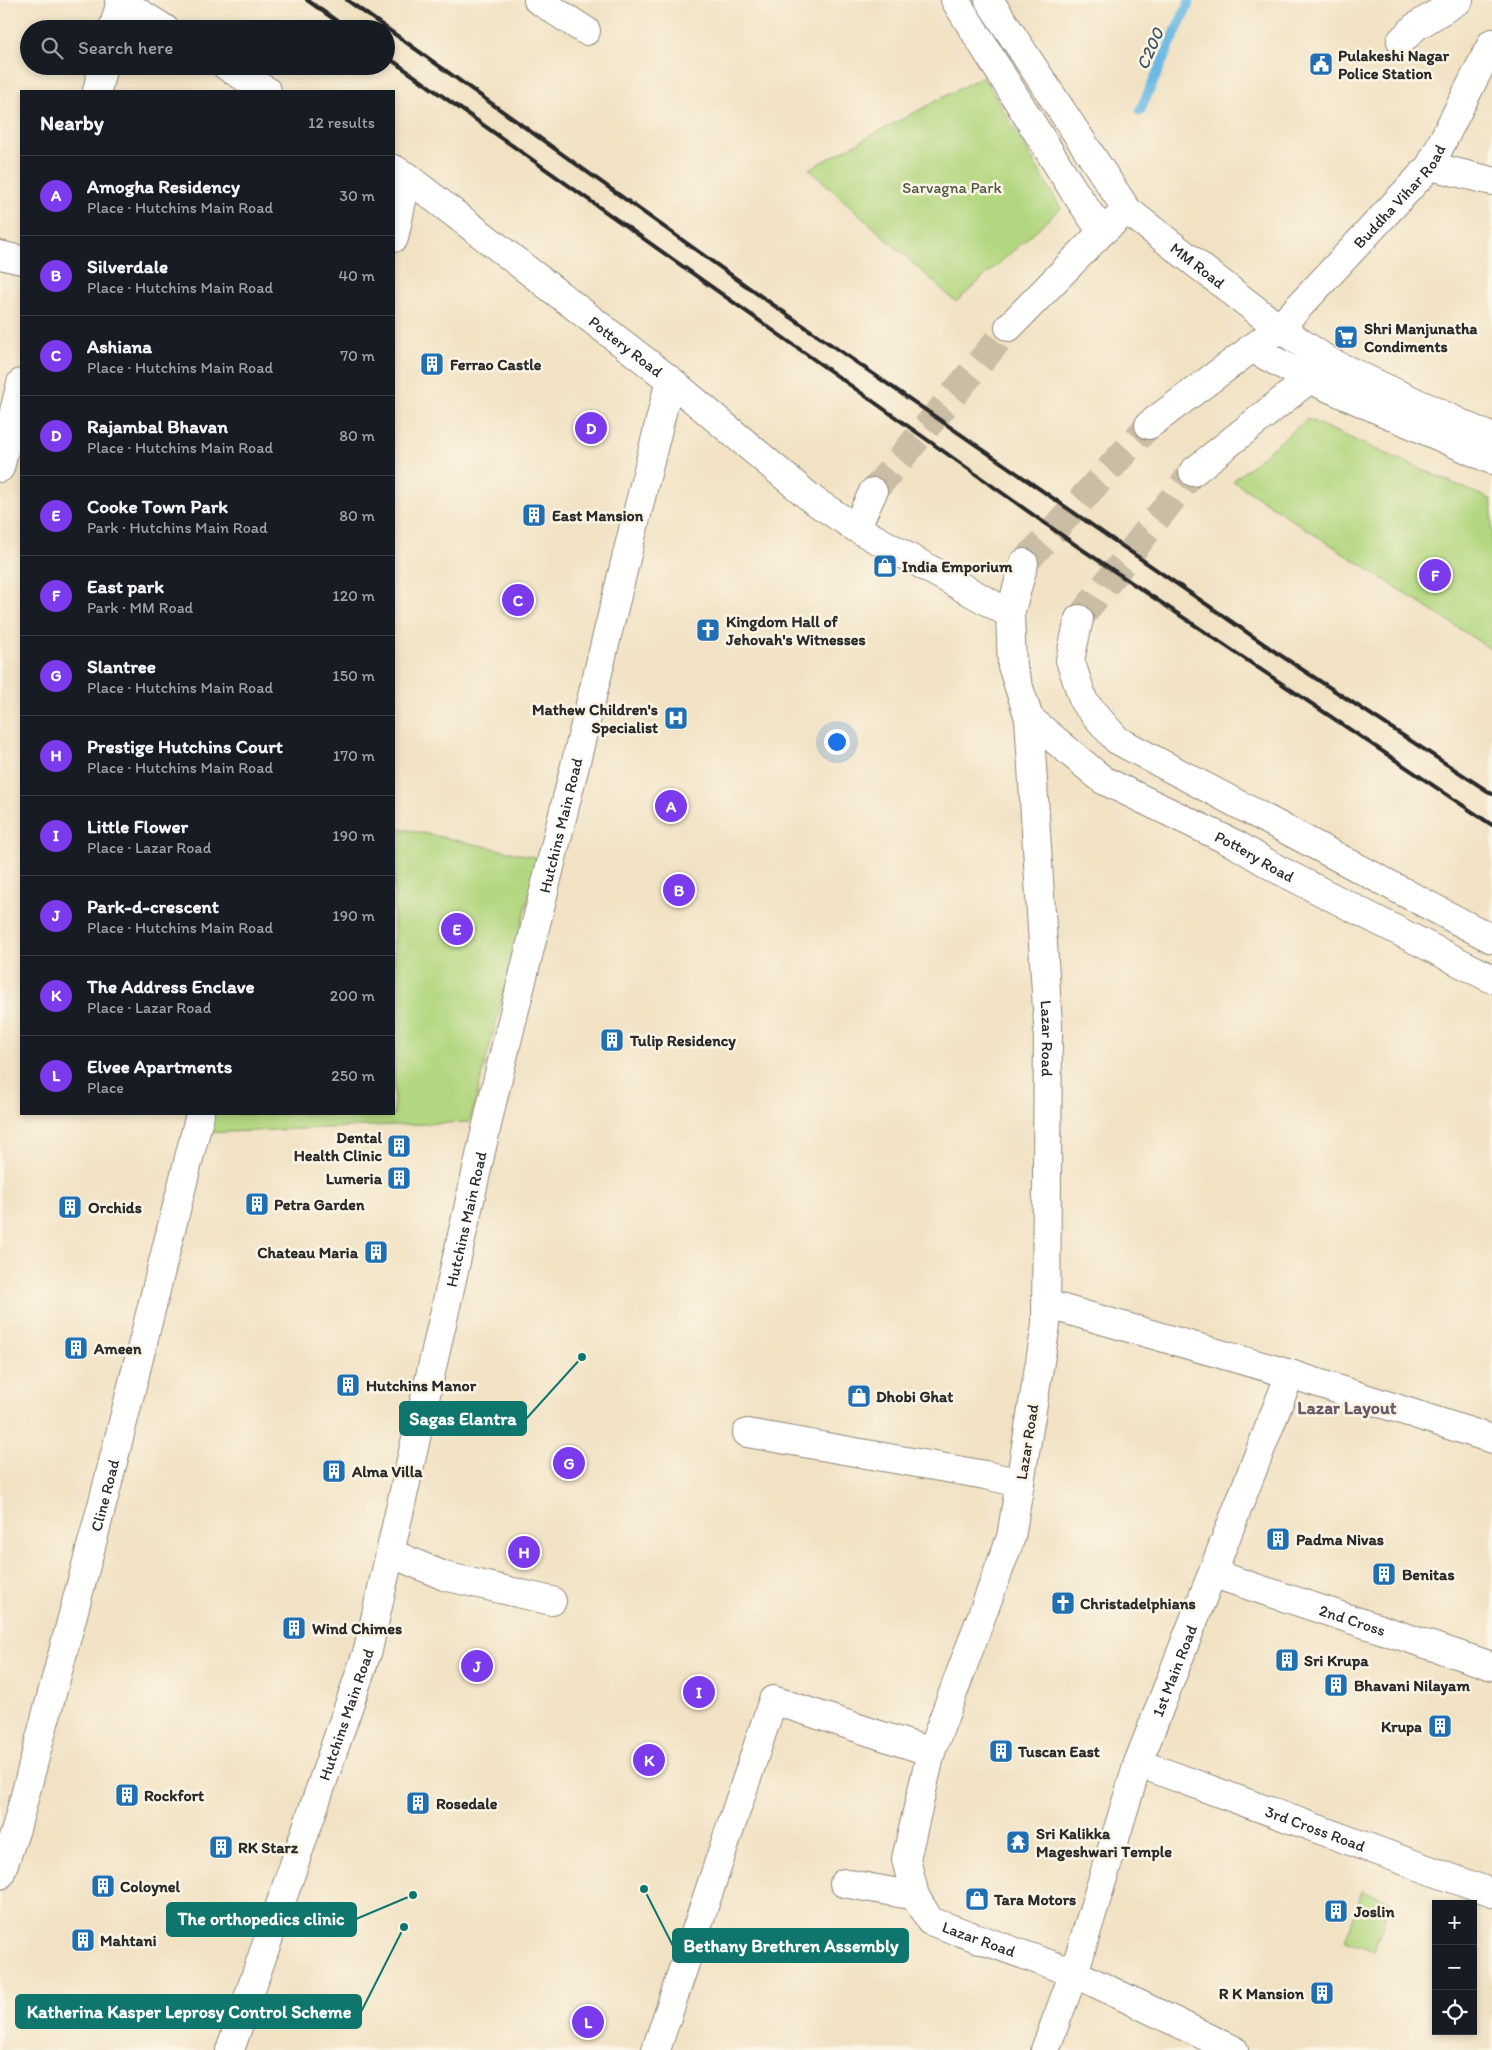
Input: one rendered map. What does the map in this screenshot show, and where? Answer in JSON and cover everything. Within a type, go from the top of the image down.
[{"type":"street","points":[[538,0],[586,31]]},
{"type":"street","points":[[955,0],[1072,188],[1102,232]]},
{"type":"street","name":"MM Road","points":[[989,0],[1127,210],[1279,328],[1320,371],[1492,460]]},
{"type":"street","points":[[1401,40],[1415,27],[1459,0]]},
{"type":"street","points":[[115,20],[120,1],[151,20]]},
{"type":"street","name":"Buddha Vihar Road","points":[[1279,328],[1430,166],[1492,44]]},
{"type":"street","points":[[97,90],[101,75]]},
{"type":"street","points":[[241,75],[265,90]]},
{"type":"street","points":[[1430,166],[1492,181]]},
{"type":"street","points":[[395,229],[401,173]]},
{"type":"street","name":"Pottery Road","points":[[401,173],[670,380],[813,500],[856,528],[1010,614]]},
{"type":"street","points":[[1009,326],[1102,232],[1127,210]]},
{"type":"street","points":[[0,255],[20,260]]},
{"type":"street","points":[[1149,425],[1279,328]]},
{"type":"street","name":"MM Road","points":[[1251,348],[1320,371],[1492,438]]},
{"type":"street","points":[[1193,472],[1320,371]]},
{"type":"street","name":"Hutchins Main Road","points":[[230,2050],[368,1650],[497,1085],[670,380]]},
{"type":"street","points":[[2,452],[20,387]]},
{"type":"street","points":[[856,528],[874,492]]},
{"type":"street","name":"Lazar Road","points":[[1024,563],[1010,614],[1012,666],[1029,718],[1048,1025],[1046,1325],[1011,1537],[931,1752],[906,1858],[915,1896],[930,1921],[1074,1973],[1234,2050]]},
{"type":"street","points":[[1079,619],[1070,660],[1084,702],[1118,740],[1492,939]]},
{"type":"street","name":"Pottery Road","points":[[1029,718],[1102,780],[1237,845],[1277,869],[1492,979]]},
{"type":"street","name":"Cline Road","points":[[0,1875],[16,1829],[106,1490],[200,1115]]},
{"type":"street","points":[[1046,1304],[1290,1374],[1492,1439]]},
{"type":"street","name":"1st Main Road","points":[[1045,2050],[1074,1973],[1138,1763],[1214,1574],[1290,1374]]},
{"type":"street","points":[[747,1433],[985,1475],[1020,1483]]},
{"type":"street","points":[[391,1553],[444,1576],[552,1601]]},
{"type":"street","name":"2nd Cross","points":[[1214,1574],[1492,1666]]},
{"type":"street","points":[[656,2050],[773,1700],[931,1752]]},
{"type":"street","name":"3rd Cross Road","points":[[1138,1763],[1492,1893]]},
{"type":"street","points":[[844,1883],[915,1896]]},
{"type":"green space","name":"Sarvagna Park","points":[[983,76],[1061,208],[956,302],[809,169]]},
{"type":"green space","points":[[1307,419],[1492,500],[1492,650],[1233,481]]},
{"type":"green space","points":[[395,827],[539,858],[470,1122],[204,1133],[208,1115],[395,1115]]},
{"type":"green space","points":[[1362,1891],[1391,1901],[1374,1951],[1345,1940]]},
{"type":"waterway","name":"C200","points":[[1140,111],[1190,0]]},
{"type":"tunnel","points":[[873,492],[1009,327]]},
{"type":"tunnel","points":[[1024,563],[1149,425]]},
{"type":"tunnel","points":[[1079,619],[1193,472]]},
{"type":"railway","points":[[307,0],[335,20]]},
{"type":"railway","points":[[347,0],[375,20]]},
{"type":"railway","points":[[395,34],[759,295],[1274,651],[1492,794]]},
{"type":"railway","points":[[395,62],[1077,546],[1492,825]]},
{"type":"place","name":"Pulakeshi Nagar Police Station","points":[[1321,64]]},
{"type":"place","name":"Shri Manjunatha Condiments","points":[[1346,337]]},
{"type":"place","name":"Ferrao Castle","points":[[432,364]]},
{"type":"place","name":"Rajambal Bhavan","points":[[591,428]]},
{"type":"place","name":"East Mansion","points":[[534,515]]},
{"type":"place","name":"India Emporium","points":[[885,566]]},
{"type":"place","name":"East park","points":[[1435,575]]},
{"type":"place","name":"Ashiana","points":[[518,600]]},
{"type":"place","name":"Kingdom Hall of Jehovah's Witnesses","points":[[708,630]]},
{"type":"place","name":"Mathew Children's Specialist","points":[[676,718]]},
{"type":"place","name":"Amogha Residency","points":[[671,806]]},
{"type":"place","name":"Silverdale","points":[[679,890]]},
{"type":"place","name":"Cooke Town Park","points":[[457,929]]},
{"type":"place","name":"Tulip Residency","points":[[612,1040]]},
{"type":"place","name":"Dental Health Clinic","points":[[399,1146]]},
{"type":"place","name":"Lumeria","points":[[399,1178]]},
{"type":"place","name":"Petra Garden","points":[[257,1204]]},
{"type":"place","name":"Orchids","points":[[70,1207]]},
{"type":"place","name":"Chateau Maria","points":[[376,1252]]},
{"type":"place","name":"Ameen","points":[[76,1348]]},
{"type":"place","name":"Sagas Elantra","points":[[582,1357]]},
{"type":"place","name":"Hutchins Manor","points":[[348,1385]]},
{"type":"place","name":"Dhobi Ghat","points":[[859,1396]]},
{"type":"place","name":"Slantree","points":[[569,1463]]},
{"type":"place","name":"Alma Villa","points":[[334,1471]]},
{"type":"place","name":"Padma Nivas","points":[[1278,1539]]},
{"type":"place","name":"Prestige Hutchins Court","points":[[524,1552]]},
{"type":"place","name":"Benitas","points":[[1384,1574]]},
{"type":"place","name":"Christadelphians","points":[[1063,1603]]},
{"type":"place","name":"Wind Chimes","points":[[294,1628]]},
{"type":"place","name":"Sri Krupa","points":[[1287,1660]]},
{"type":"place","name":"Park-d-crescent","points":[[477,1666]]},
{"type":"place","name":"Bhavani Nilayam","points":[[1336,1685]]},
{"type":"place","name":"Little Flower","points":[[699,1692]]},
{"type":"place","name":"Krupa","points":[[1440,1726]]},
{"type":"place","name":"Tuscan East","points":[[1001,1751]]},
{"type":"place","name":"The Address Enclave","points":[[649,1760]]},
{"type":"place","name":"Rockfort","points":[[127,1795]]},
{"type":"place","name":"Rosedale","points":[[418,1803]]},
{"type":"place","name":"Sri Kalikka Mageshwari Temple","points":[[1018,1842]]},
{"type":"place","name":"RK Starz","points":[[221,1847]]},
{"type":"place","name":"Coloynel","points":[[103,1886]]},
{"type":"place","name":"Bethany Brethren Assembly","points":[[644,1889]]},
{"type":"place","name":"The orthopedics clinic","points":[[413,1895]]},
{"type":"place","name":"Tara Motors","points":[[977,1899]]},
{"type":"place","name":"Joslin","points":[[1336,1911]]},
{"type":"place","name":"Katherina Kasper Leprosy Control Scheme","points":[[404,1927]]},
{"type":"place","name":"Mahtani","points":[[83,1940]]},
{"type":"place","name":"R K Mansion","points":[[1322,1993]]},
{"type":"place","name":"Elvee Apartments","points":[[588,2022]]},
{"type":"district","name":"Lazar Layout","points":[[1347,1408]]}]
